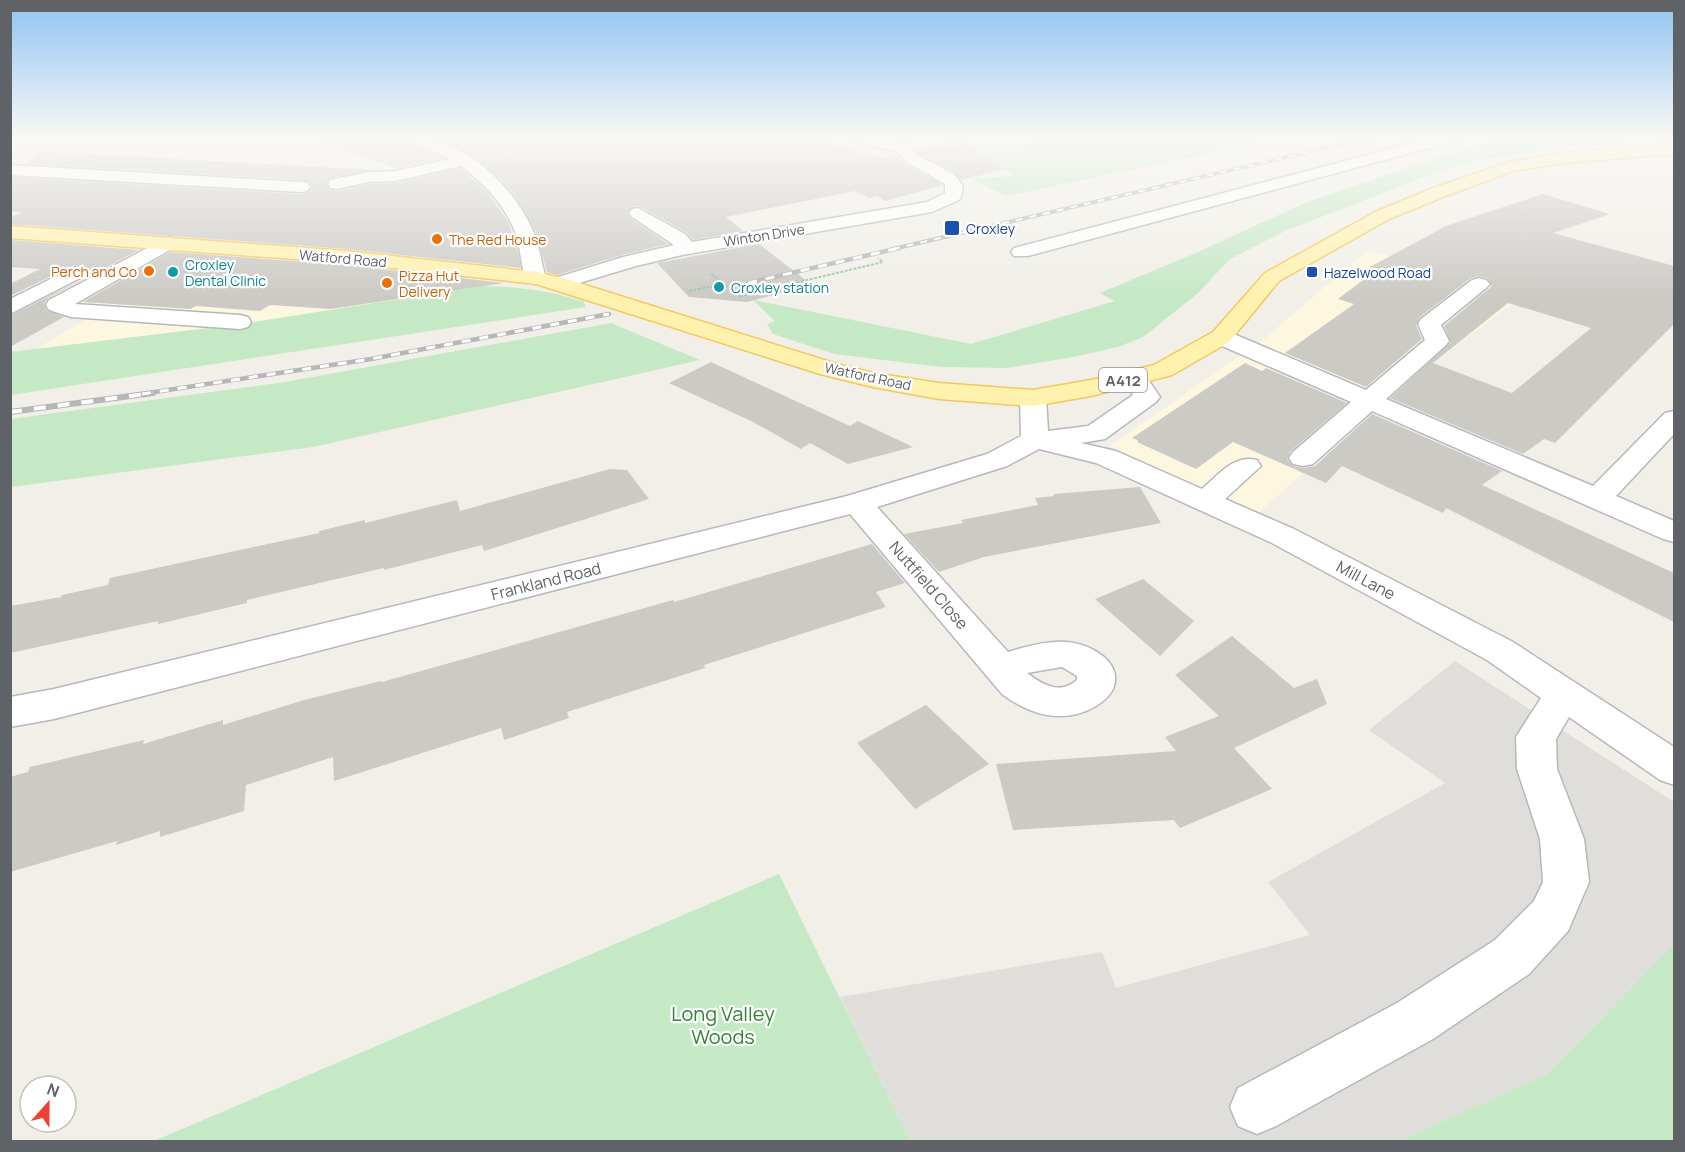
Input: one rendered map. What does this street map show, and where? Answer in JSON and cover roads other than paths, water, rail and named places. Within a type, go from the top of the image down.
[{"type":"main road","name":"Watford Road","points":[[10,232],[347,257],[536,278],[559,283],[818,365],[873,380],[939,391],[1033,398],[1163,370],[1221,337],[1272,278],[1383,215],[1443,191]]},
{"type":"street","points":[[500,191],[510,204],[526,236],[530,262],[536,278]]},
{"type":"street","name":"Winton Drive","points":[[559,283],[630,261],[687,248],[932,207],[953,196],[954,191]]},
{"type":"street","points":[[1021,252],[1252,191]]},
{"type":"street","points":[[638,213],[668,231],[687,248]]},
{"type":"street","points":[[10,308],[137,240]]},
{"type":"street","points":[[168,243],[57,305],[70,310],[240,322]]},
{"type":"street","points":[[1303,458],[1437,341],[1429,324],[1479,284]]},
{"type":"street","points":[[1221,337],[1674,532]]},
{"type":"street","name":"Frankland Road","points":[[10,712],[54,704],[857,503],[997,459],[1035,441],[1095,433],[1147,397],[1134,377]]},
{"type":"street","points":[[1033,398],[1035,441]]},
{"type":"street","points":[[1597,499],[1674,419]]},
{"type":"street","name":"Mill Lane","points":[[1035,441],[1106,457],[1283,536],[1500,651],[1674,768]]},
{"type":"street","points":[[1205,501],[1247,466]]},
{"type":"street","name":"Nuttfield Close","points":[[857,503],[1001,668]]},
{"type":"street","points":[[1257,1107],[1415,1021],[1512,957],[1551,916],[1566,882],[1562,839],[1537,769],[1536,737],[1564,694]]},
{"type":"railway","points":[[893,249],[1143,191]]},
{"type":"railway","points":[[748,283],[899,248]]},
{"type":"railway","points":[[142,394],[371,359],[609,314]]},
{"type":"railway","points":[[10,412],[153,393]]},
{"type":"place","name":"Croxley","points":[[952,228]]},
{"type":"place","name":"The Red House","points":[[437,239]]},
{"type":"place","name":"Perch and Co","points":[[149,271]]},
{"type":"place","name":"Croxley Dental Clinic","points":[[173,272]]},
{"type":"place","name":"Hazelwood Road","points":[[1312,272]]},
{"type":"place","name":"Pizza Hut Delivery","points":[[387,283]]},
{"type":"place","name":"Croxley station","points":[[719,287]]},
{"type":"park label","name":"Long Valley Woods","points":[[723,1024]]}]
